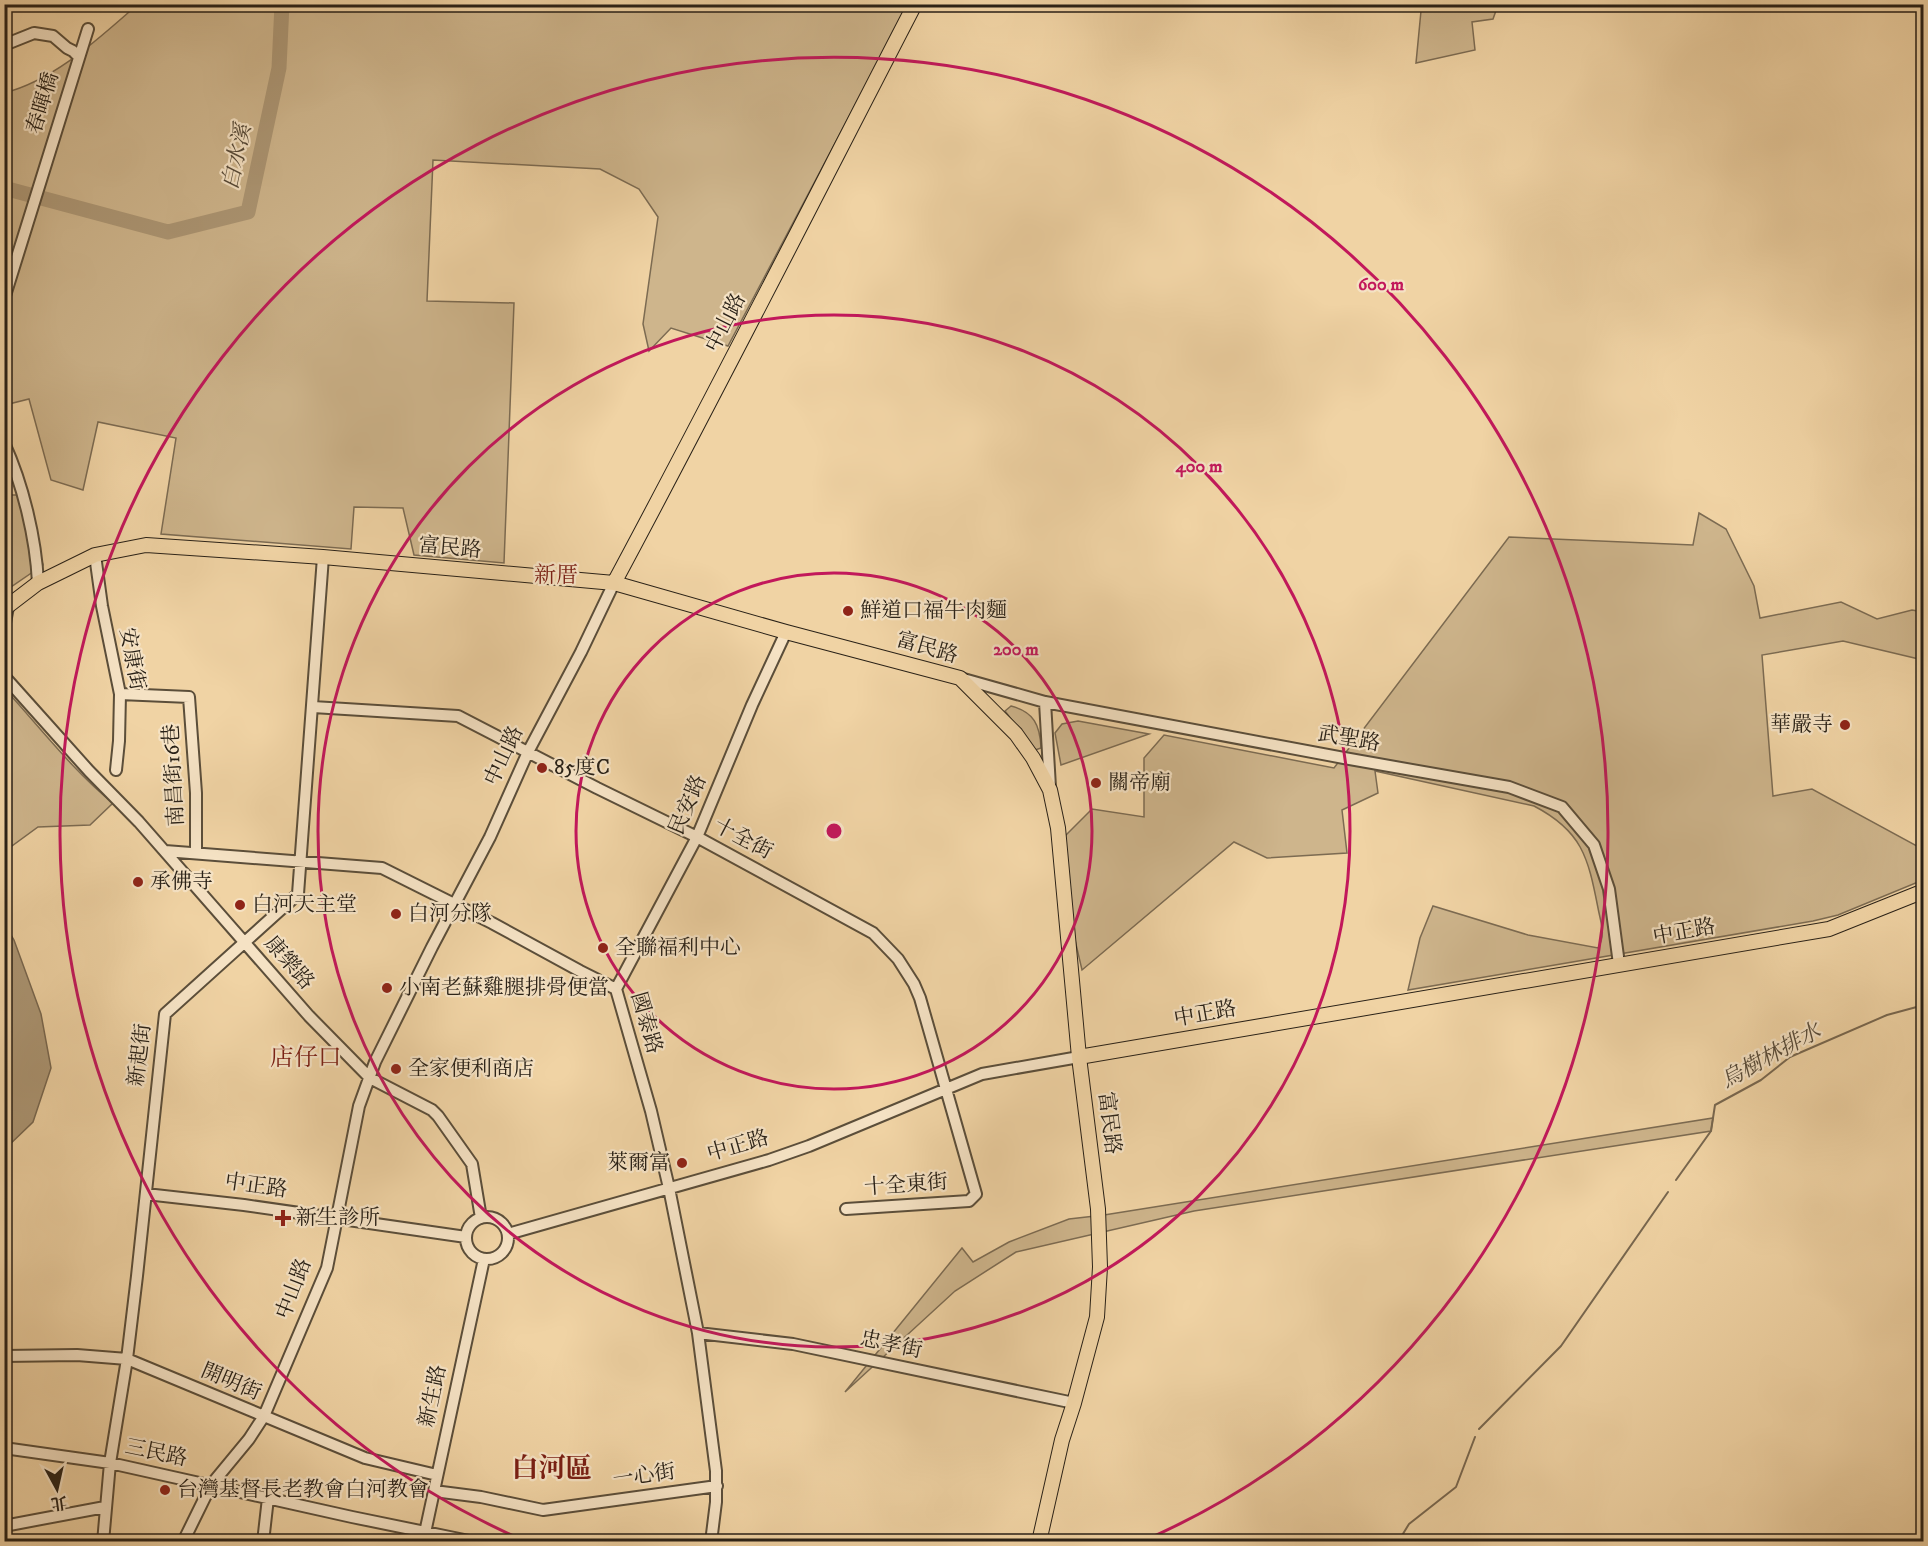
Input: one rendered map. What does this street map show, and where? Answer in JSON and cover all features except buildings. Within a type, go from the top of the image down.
[{"type":"main road","name":"中山路","points":[[614,583],[698,426],[915,4]]},
{"type":"main road","name":"富民路","points":[[6,608],[38,584],[95,555],[146,545],[323,557],[614,583],[960,678],[1016,734],[1033,758],[1050,790],[1058,828],[1079,1057],[1098,1209],[1100,1267],[1097,1317],[1062,1440],[1039,1542]]},
{"type":"main road","name":"中正路","points":[[1079,1057],[1829,929],[1923,891]]},
{"type":"street","name":"春暉橋","points":[[4,299],[88,29]]},
{"type":"street","points":[[4,45],[34,33],[53,36],[74,51],[78,57]]},
{"type":"street","points":[[4,443],[14,464],[36,554],[38,584]]},
{"type":"street","name":"安康街","points":[[95,555],[102,606],[120,694],[116,770]]},
{"type":"street","name":"新起街","points":[[103,1542],[110,1462],[127,1359],[165,1014],[298,894],[323,557]]},
{"type":"street","name":"中山路","points":[[183,1542],[211,1485],[249,1440],[264,1416],[327,1268],[359,1106],[375,1062],[454,903],[490,837],[528,752],[581,652],[614,583]]},
{"type":"street","points":[[4,628],[6,608]]},
{"type":"street","name":"民安路","points":[[616,989],[698,837],[752,705],[786,632]]},
{"type":"street","name":"康樂路","points":[[4,676],[165,851],[309,1016],[370,1078],[432,1110],[438,1116],[472,1164],[481,1218]]},
{"type":"street","name":"武聖路","points":[[960,678],[1045,702],[1344,759],[1509,787],[1562,807],[1594,845],[1609,889],[1619,964]]},
{"type":"street","name":"南昌街16巷","points":[[120,694],[189,697],[196,793],[196,852]]},
{"type":"street","points":[[1045,702],[1050,790]]},
{"type":"street","name":"十全街","points":[[313,706],[458,716],[698,837],[873,933],[890,949],[914,984],[920,998],[976,1194],[969,1201]]},
{"type":"street","name":"國泰路","points":[[165,851],[382,868],[454,903],[616,989],[651,1111],[698,1333],[717,1485],[711,1542]]},
{"type":"street","name":"中正路","points":[[508,1234],[790,1153],[982,1074],[1079,1057]]},
{"type":"street","name":"中正路","points":[[146,1194],[466,1237]]},
{"type":"street","name":"十全東街","points":[[846,1209],[969,1201]]},
{"type":"street","points":[[493,1217],[506,1228],[508,1234],[508,1245],[502,1254],[490,1259],[484,1259],[473,1253],[466,1237],[470,1225],[481,1218],[493,1217]]},
{"type":"street","name":"新生路","points":[[424,1536],[484,1259]]},
{"type":"street","name":"忠孝街","points":[[698,1333],[792,1344],[1074,1402]]},
{"type":"street","name":"開明街","points":[[4,1356],[77,1355],[127,1359],[365,1458],[437,1475]]},
{"type":"street","name":"三民路","points":[[4,1448],[110,1462],[424,1536],[474,1542]]},
{"type":"street","name":"一心街","points":[[434,1491],[481,1497],[543,1510],[717,1485]]},
{"type":"street","points":[[263,1542],[268,1498]]},
{"type":"street","points":[[4,1526],[105,1507]]},
{"type":"shaded area","points":[[137,5],[908,5],[728,346],[671,328],[649,351],[643,324],[658,217],[639,189],[600,169],[433,160],[427,301],[514,303],[504,563],[414,555],[403,508],[354,507],[351,549],[161,534],[176,438],[98,422],[83,490],[51,480],[29,399],[5,405],[4,93],[23,87],[58,68],[92,44]]},
{"type":"shaded area","points":[[1412,5],[1498,5],[1493,19],[1472,22],[1475,50],[1416,63],[1421,11]]},
{"type":"shaded area","points":[[5,495],[24,495],[43,565],[5,591]]},
{"type":"shaded area","points":[[1699,513],[1726,529],[1754,586],[1760,618],[1841,602],[1877,619],[1912,610],[1923,612],[1923,660],[1843,641],[1762,655],[1773,796],[1812,789],[1917,846],[1923,853],[1923,880],[1838,915],[1813,921],[1408,990],[1420,938],[1433,906],[1528,935],[1598,948],[1602,938],[1601,924],[1591,874],[1580,847],[1563,825],[1550,815],[1534,806],[1375,771],[1378,793],[1342,810],[1347,853],[1267,858],[1234,842],[1082,970],[1064,893],[1062,839],[1092,809],[1144,817],[1144,758],[1164,735],[1334,768],[1509,537],[1693,545]]},
{"type":"shaded area","points":[[4,688],[70,763],[113,803],[90,825],[38,827],[5,851]]},
{"type":"shaded area","points":[[1011,706],[1025,712],[1034,721],[1039,733],[1041,748],[1035,750],[1005,711]]},
{"type":"shaded area","points":[[1078,721],[1149,734],[1061,765],[1055,733],[1062,724]]},
{"type":"shaded area","points":[[5,925],[14,940],[41,1014],[51,1068],[33,1122],[5,1149]]},
{"type":"shaded area","points":[[1713,1118],[1711,1131],[1194,1211],[1016,1252],[955,1291],[845,1392],[962,1248],[973,1262],[1009,1242],[1069,1219]]},
{"type":"waterway","name":"白水溪","points":[[4,188],[168,232],[248,212],[279,68],[282,4]]},
{"type":"waterway","name":"烏樹林排水","points":[[1676,1180],[1711,1131],[1715,1105],[1761,1080],[1790,1057],[1887,1015],[1924,1005]]},
{"type":"waterway","name":"烏樹林排水","points":[[1479,1429],[1561,1346],[1668,1192]]},
{"type":"waterway","name":"烏樹林排水","points":[[1398,1542],[1409,1524],[1456,1487],[1475,1437]]},
{"type":"place","name":"鮮道口福牛肉麵","points":[[848,611]]},
{"type":"place","name":"華嚴寺","points":[[1845,725]]},
{"type":"place","name":"85度C","points":[[542,768]]},
{"type":"place","name":"關帝廟","points":[[1096,783]]},
{"type":"place","name":"承佛寺","points":[[138,882]]},
{"type":"place","name":"白河天主堂","points":[[240,905]]},
{"type":"place","name":"白河分隊","points":[[396,914]]},
{"type":"place","name":"全聯福利中心","points":[[603,948]]},
{"type":"place","name":"小南老蘇雞腿排骨便當","points":[[387,988]]},
{"type":"place","name":"全家便利商店","points":[[396,1069]]},
{"type":"place","name":"萊爾富","points":[[682,1163]]},
{"type":"place","name":"新生診所","points":[[283,1218]]},
{"type":"place","name":"台灣基督長老教會白河教會","points":[[165,1490]]},
{"type":"district","name":"新厝","points":[[556,575]]},
{"type":"district","name":"店仔口","points":[[306,1058]]},
{"type":"district","name":"白河區","points":[[552,1469]]}]
